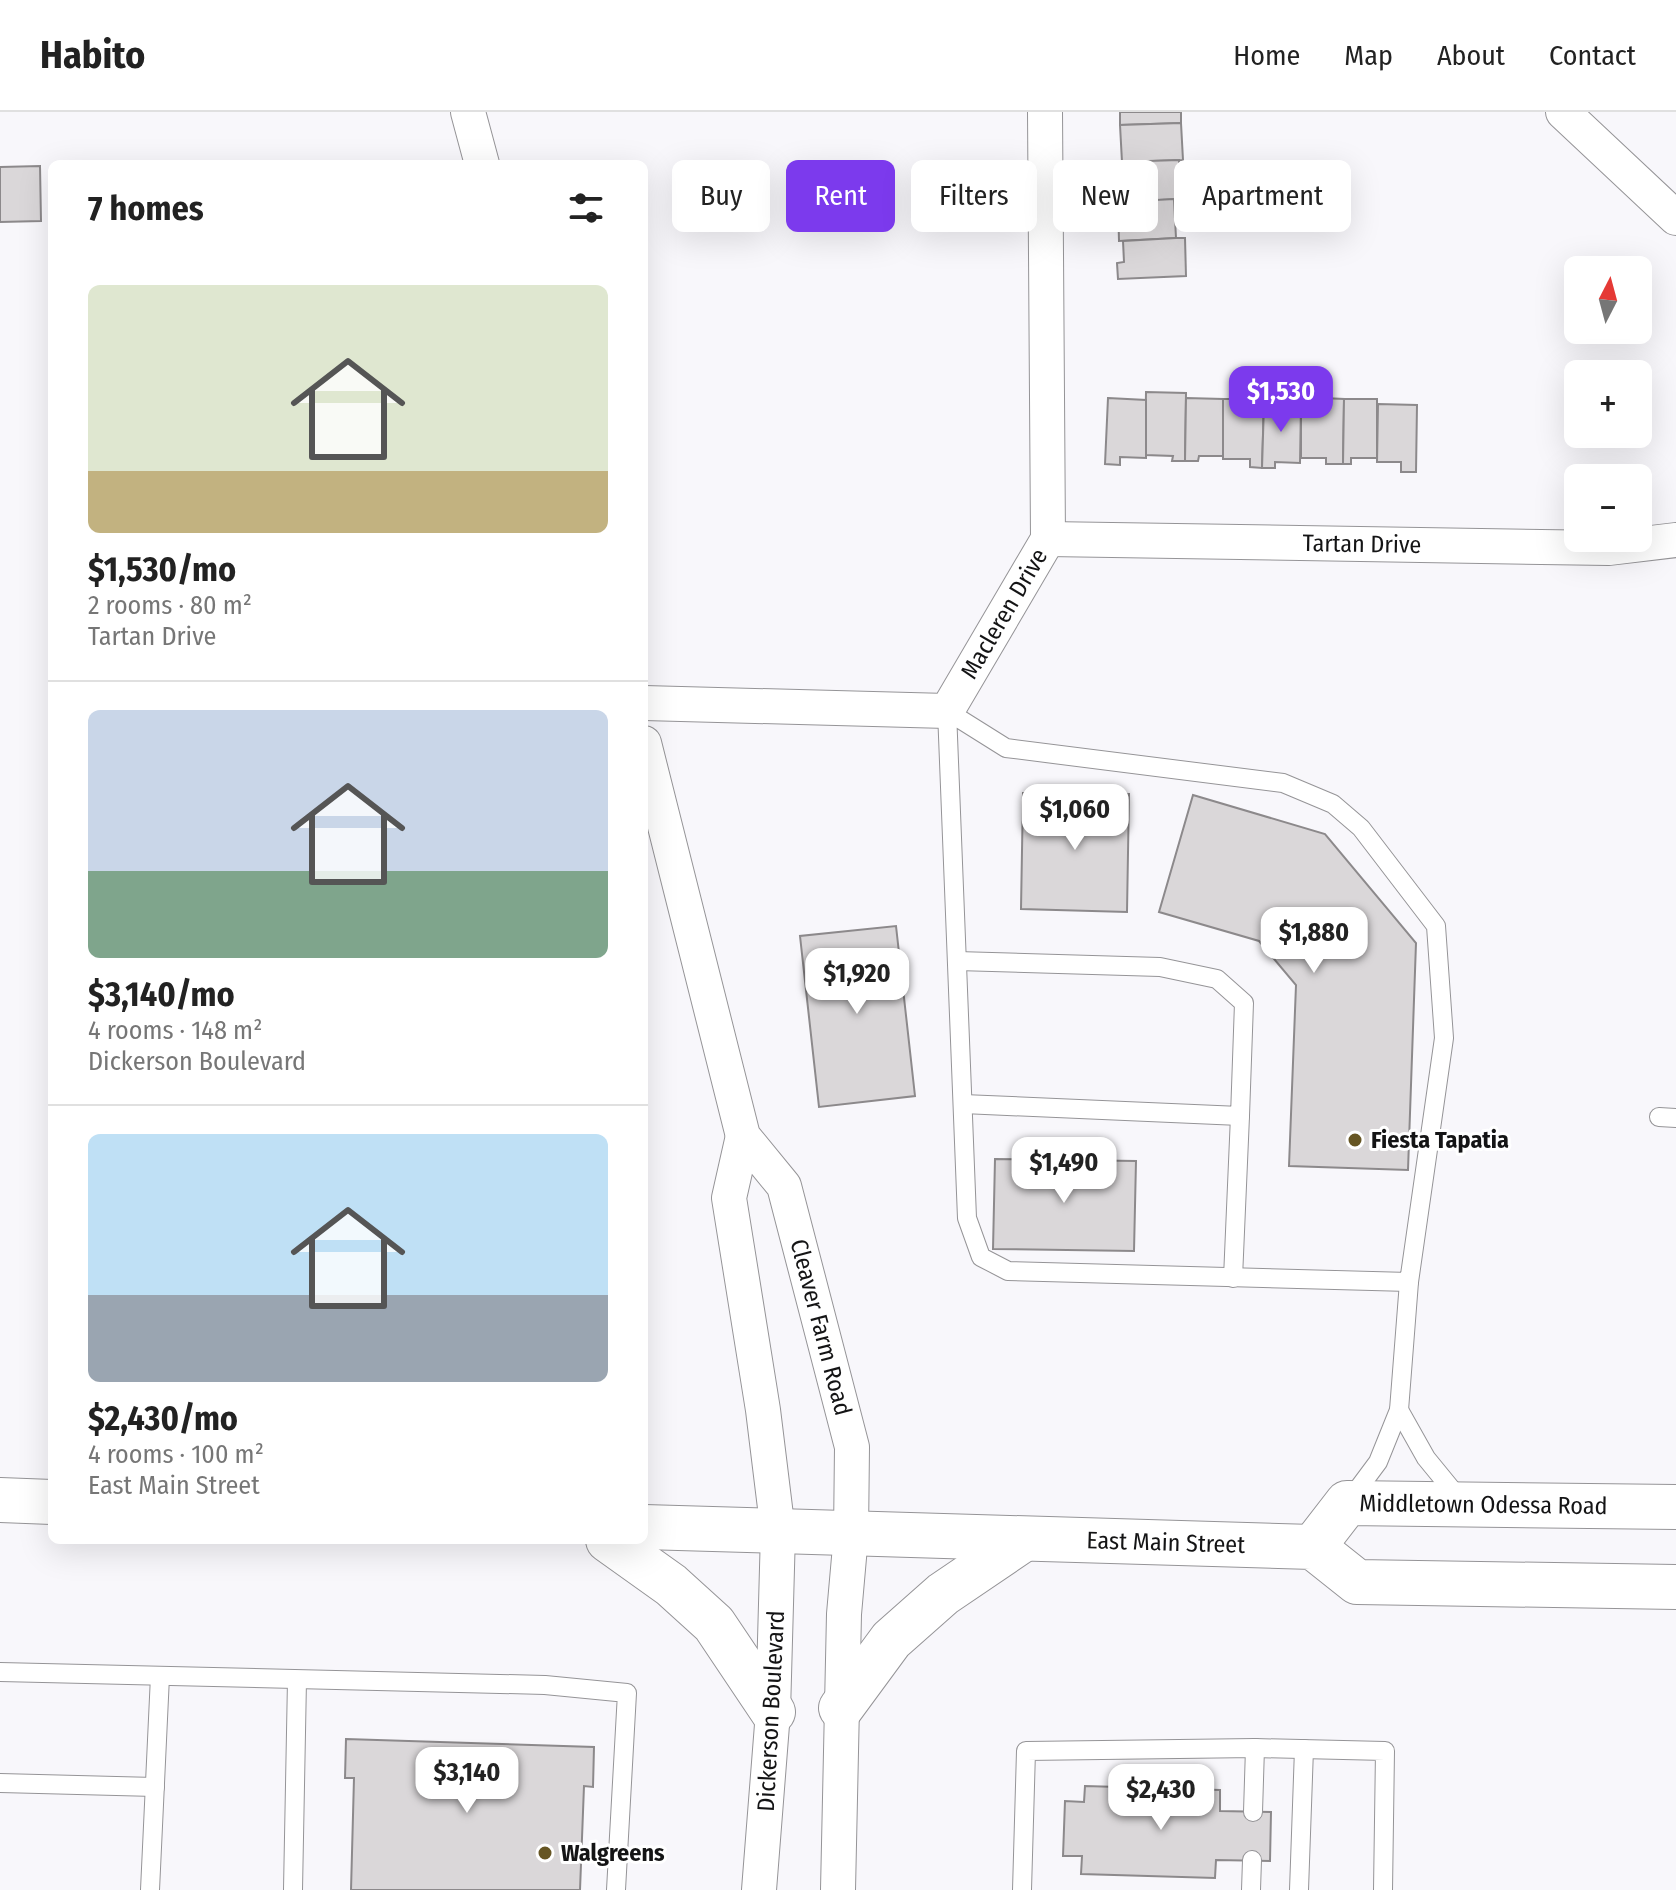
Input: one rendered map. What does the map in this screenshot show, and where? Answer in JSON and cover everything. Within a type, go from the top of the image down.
[{"type":"main road","points":[[0,1500],[48,1502]]},
{"type":"main road","name":"Middletown Odessa Road","points":[[1313,1547],[1347,1503],[1676,1507]]},
{"type":"main road","name":"East Main Street","points":[[648,1527],[1313,1547]]},
{"type":"main road","points":[[841,1708],[891,1640],[943,1594],[1024,1539]]},
{"type":"main road","points":[[614,1544],[671,1585],[714,1624],[773,1712]]},
{"type":"main road","points":[[1313,1547],[1357,1582],[1676,1587]]},
{"type":"street","points":[[468,112],[481,160]]},
{"type":"street","name":"Macleren Drive","points":[[947,711],[1048,539],[1045,112]]},
{"type":"street","points":[[1563,112],[1676,218]]},
{"type":"street","name":"Tartan Drive","points":[[1048,539],[1609,548],[1676,540]]},
{"type":"street","points":[[648,703],[947,711]]},
{"type":"street","name":"Cleaver Farm Road","points":[[648,759],[743,1136],[784,1186],[852,1447],[851,1535]]},
{"type":"street","name":"Cleaver Farm Road","points":[[743,1136],[729,1198],[763,1410],[778,1532]]},
{"type":"street","name":"Dickerson Boulevard","points":[[759,1890],[773,1712],[778,1532]]},
{"type":"street","points":[[838,1890],[841,1708],[851,1535]]},
{"type":"lane","points":[[947,711],[967,1218],[981,1257],[1008,1271],[1409,1282]]},
{"type":"lane","points":[[947,711],[1006,748],[1283,783],[1333,804],[1361,828],[1436,926],[1444,1038],[1409,1282],[1399,1410],[1378,1462],[1347,1503]]},
{"type":"lane","points":[[957,961],[1160,967],[1217,979],[1244,1003],[1233,1278]]},
{"type":"lane","points":[[963,1104],[1240,1116]]},
{"type":"lane","points":[[1399,1410],[1426,1458],[1464,1504]]},
{"type":"lane","points":[[0,1672],[545,1685],[627,1693],[616,1890]]},
{"type":"lane","points":[[150,1890],[160,1676]]},
{"type":"lane","points":[[293,1890],[297,1680]]},
{"type":"lane","points":[[1253,1812],[1255,1748]]},
{"type":"lane","points":[[1022,1890],[1026,1751],[1255,1748],[1385,1751],[1383,1890]]},
{"type":"lane","points":[[1299,1890],[1304,1749]]},
{"type":"lane","points":[[0,1783],[155,1787]]},
{"type":"lane","points":[[1251,1890],[1252,1860]]},
{"type":"building","points":[[1120,112],[1181,112],[1181,123],[1120,125]]},
{"type":"building","points":[[1181,123],[1183,160],[1122,160],[1120,125]]},
{"type":"building","points":[[1174,160],[1174,199],[1158,200],[1158,161]]},
{"type":"building","points":[[40,166],[41,221],[0,222],[0,167]]},
{"type":"building","points":[[1174,199],[1176,238],[1119,241],[1119,232],[1158,232],[1158,200]]},
{"type":"building","points":[[1185,238],[1186,276],[1118,279],[1117,263],[1124,262],[1123,241]]},
{"type":"building","points":[[1146,392],[1186,393],[1185,461],[1172,461],[1173,456],[1145,455]]},
{"type":"building","points":[[1301,397],[1344,399],[1343,464],[1326,464],[1326,458],[1301,458]]},
{"type":"building","points":[[1108,398],[1146,400],[1146,458],[1120,457],[1120,465],[1105,464]]},
{"type":"building","points":[[1186,398],[1223,399],[1223,456],[1199,456],[1198,461],[1185,461]]},
{"type":"building","points":[[1223,399],[1264,399],[1262,468],[1250,467],[1250,459],[1223,459]]},
{"type":"building","points":[[1344,399],[1377,399],[1377,458],[1351,458],[1351,464],[1343,464]]},
{"type":"building","points":[[1264,404],[1301,404],[1300,463],[1275,462],[1275,468],[1262,468]]},
{"type":"building","points":[[1378,404],[1417,405],[1416,472],[1401,472],[1401,462],[1377,462]]},
{"type":"building","points":[[1023,793],[1129,794],[1127,912],[1021,909]]},
{"type":"building","points":[[1193,795],[1325,834],[1416,943],[1408,1170],[1289,1166],[1296,985],[1259,941],[1159,912]]},
{"type":"building","points":[[896,926],[915,1096],[819,1107],[800,936]]},
{"type":"building","points":[[995,1159],[1136,1161],[1134,1251],[993,1249]]},
{"type":"building","points":[[346,1739],[594,1747],[593,1787],[584,1786],[580,1890],[351,1890],[354,1778],[345,1778]]},
{"type":"building","points":[[1085,1786],[1220,1790],[1220,1811],[1271,1812],[1270,1861],[1216,1860],[1215,1878],[1081,1874],[1082,1856],[1063,1856],[1065,1801],[1084,1802]]},
{"type":"place","name":"Fiesta Tapatia","points":[[1355,1140]]},
{"type":"place","name":"Walgreens","points":[[545,1853]]}]
